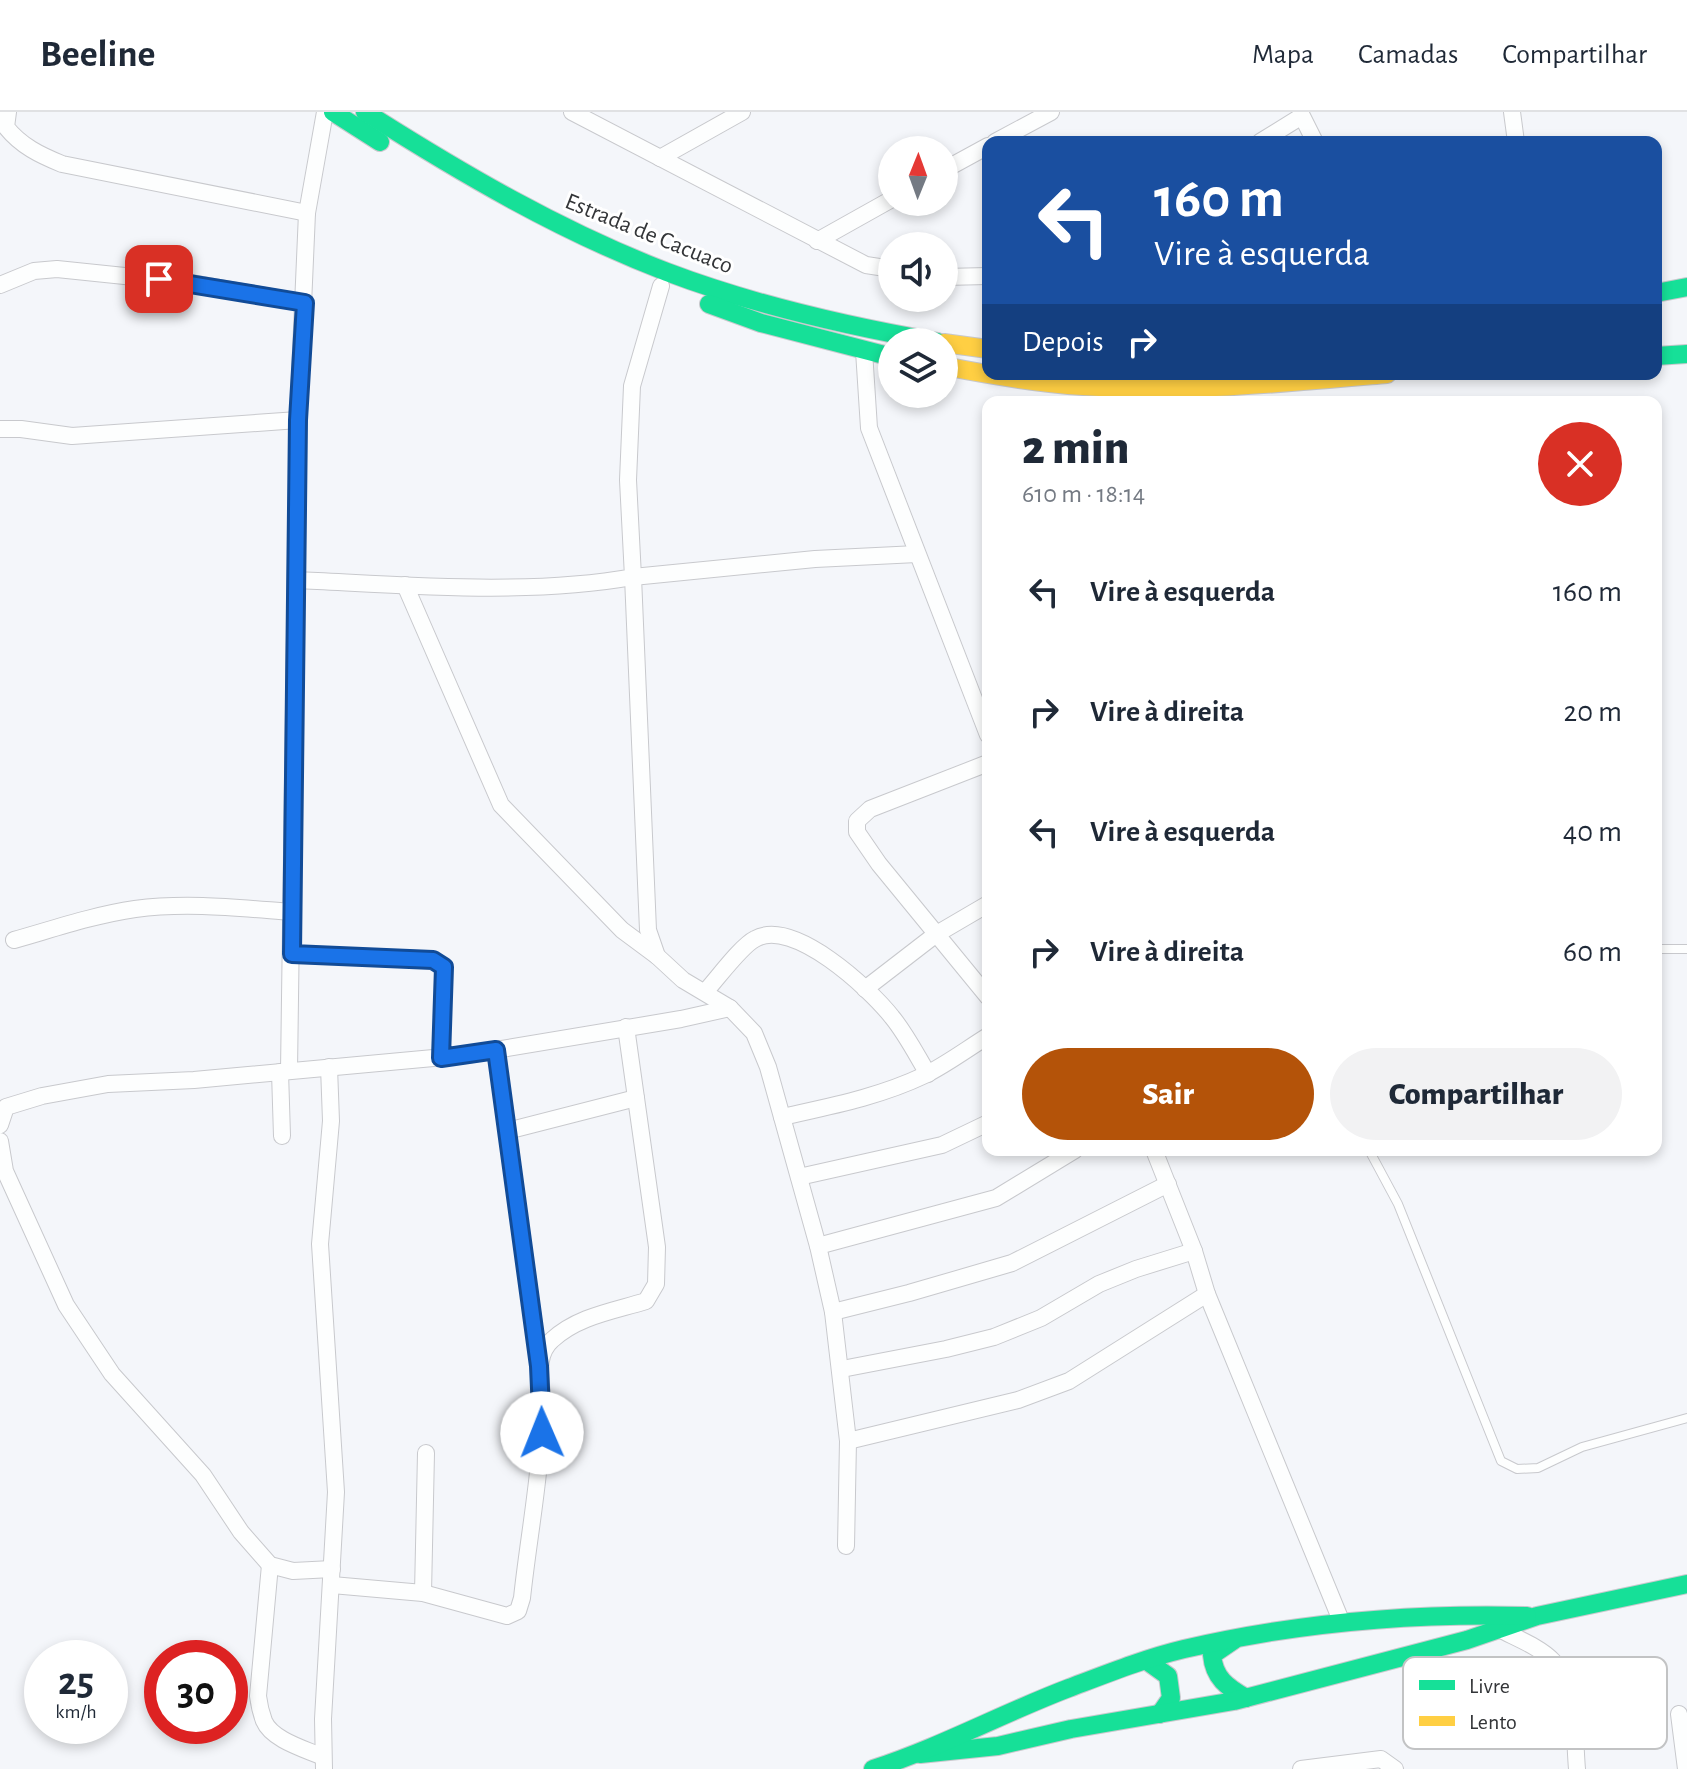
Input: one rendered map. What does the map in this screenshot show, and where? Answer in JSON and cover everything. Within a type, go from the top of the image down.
[{"type":"main road","name":"Estrada de Cacuaco","points":[[333,112],[487,206],[574,249],[761,323],[878,354]]},
{"type":"main road","name":"Estrada de Cacuaco","points":[[365,112],[491,189],[637,259],[710,287],[789,311],[878,331]]},
{"type":"main road","points":[[1662,292],[1687,287]]},
{"type":"main road","points":[[958,345],[982,348]]},
{"type":"main road","points":[[1662,356],[1687,354]]},
{"type":"main road","points":[[958,369],[982,374]]},
{"type":"main road","points":[[1039,380],[1104,387],[1226,387],[1313,380]]},
{"type":"main road","points":[[920,1754],[998,1746],[1071,1729],[1246,1698],[1537,1616],[1687,1584]]},
{"type":"main road","points":[[873,1769],[920,1754],[1067,1689],[1181,1650],[1342,1623],[1459,1614],[1537,1616]]},
{"type":"main road","points":[[1235,1639],[1212,1655],[1213,1672],[1225,1686],[1246,1698]]},
{"type":"main road","points":[[1147,1661],[1168,1676],[1171,1698],[1160,1714]]},
{"type":"street","points":[[8,112],[6,127],[15,139],[62,164],[307,213]]},
{"type":"street","points":[[282,1136],[292,954],[298,420],[307,213],[325,112]]},
{"type":"street","points":[[572,112],[817,241],[866,265],[878,267]]},
{"type":"street","points":[[660,158],[742,112]]},
{"type":"street","points":[[1006,136],[1051,112]]},
{"type":"street","points":[[1512,112],[1515,136]]},
{"type":"street","points":[[1270,136],[1308,114],[1314,136]]},
{"type":"street","points":[[958,162],[982,149]]},
{"type":"street","points":[[817,241],[878,207]]},
{"type":"street","points":[[0,285],[34,271],[57,269],[206,285],[305,303]]},
{"type":"street","points":[[958,277],[982,276]]},
{"type":"street","points":[[657,956],[648,930],[628,480],[632,386],[661,286]]},
{"type":"street","points":[[864,351],[869,428],[982,720]]},
{"type":"street","points":[[0,429],[72,436],[298,420]]},
{"type":"street","points":[[297,580],[405,585],[590,585],[633,577],[815,559],[917,554]]},
{"type":"street","points":[[405,585],[501,805],[612,921],[683,980],[730,1008],[754,1033],[768,1067],[818,1246],[833,1312],[848,1441],[846,1546]]},
{"type":"street","points":[[982,765],[870,809],[857,821],[857,832],[879,864],[982,990]]},
{"type":"street","points":[[14,940],[131,910],[159,907],[291,912]]},
{"type":"street","points":[[865,989],[935,935],[982,908]]},
{"type":"street","points":[[705,992],[753,939],[777,936],[813,947],[865,989],[903,1031],[928,1074]]},
{"type":"street","points":[[292,954],[433,960],[440,963],[444,967],[441,1058]]},
{"type":"street","points":[[0,1125],[6,1107],[42,1096],[108,1084],[209,1079],[441,1058],[730,1008]]},
{"type":"street","points":[[539,1366],[550,1341],[585,1318],[646,1301],[656,1284],[657,1247],[626,1027]]},
{"type":"street","points":[[782,1117],[880,1094],[928,1074],[982,1040]]},
{"type":"street","points":[[0,1141],[5,1171],[73,1316],[112,1374],[203,1475],[241,1532],[270,1565],[423,1593],[507,1616],[518,1611],[522,1598],[542,1433],[539,1366],[496,1050]]},
{"type":"street","points":[[324,1763],[323,1719],[337,1474],[320,1244],[330,1147],[329,1067]]},
{"type":"street","points":[[507,1131],[636,1098]]},
{"type":"street","points":[[799,1177],[942,1145],[982,1126]]},
{"type":"street","points":[[818,1246],[996,1198],[1065,1156]]},
{"type":"street","points":[[1156,1156],[1194,1251],[1207,1294],[1342,1623]]},
{"type":"street","points":[[833,1312],[1012,1263],[1168,1184]]},
{"type":"street","points":[[842,1369],[994,1337],[1041,1318],[1099,1284],[1194,1251]]},
{"type":"street","points":[[848,1441],[1018,1400],[1069,1381],[1207,1294]]},
{"type":"street","points":[[423,1593],[426,1453]]},
{"type":"street","points":[[270,1565],[258,1696],[265,1725],[324,1763]]},
{"type":"street","points":[[1499,1629],[1547,1657]]},
{"type":"street","points":[[1679,1714],[1686,1769]]},
{"type":"street","points":[[1575,1749],[1577,1769]]},
{"type":"street","points":[[1301,1769],[1381,1759],[1395,1769]]},
{"type":"lane","points":[[1662,949],[1687,949]]},
{"type":"lane","points":[[1372,1156],[1398,1204],[1501,1461],[1517,1469],[1538,1468],[1582,1447],[1687,1418]]},
{"type":"traffic: fast","points":[[333,112],[380,142]]},
{"type":"traffic: fast","points":[[365,112],[512,200],[627,256],[733,295],[878,331]]},
{"type":"traffic: fast","points":[[1662,292],[1687,287]]},
{"type":"traffic: fast","points":[[709,304],[761,323],[878,353]]},
{"type":"traffic: fast","points":[[1662,356],[1687,354]]},
{"type":"traffic: fast","points":[[920,1754],[998,1746],[1071,1729],[1234,1701],[1467,1640],[1537,1616],[1687,1584]]},
{"type":"traffic: fast","points":[[873,1769],[923,1751],[1069,1688],[1184,1649],[1311,1626],[1397,1618],[1527,1616]]},
{"type":"traffic: fast","points":[[1234,1640],[1212,1655],[1213,1663],[1223,1681],[1246,1698]]},
{"type":"traffic: fast","points":[[1147,1661],[1168,1676],[1171,1698],[1160,1714]]},
{"type":"traffic: slow","points":[[958,345],[982,348]]},
{"type":"traffic: slow","points":[[958,368],[982,373]]},
{"type":"traffic: slow","points":[[1024,380],[1121,388],[1235,386],[1322,380]]},
{"type":"route","points":[[159,279],[305,303],[298,420],[292,954],[433,960],[440,963],[444,967],[441,1058],[496,1050],[539,1366],[542,1433]]}]
